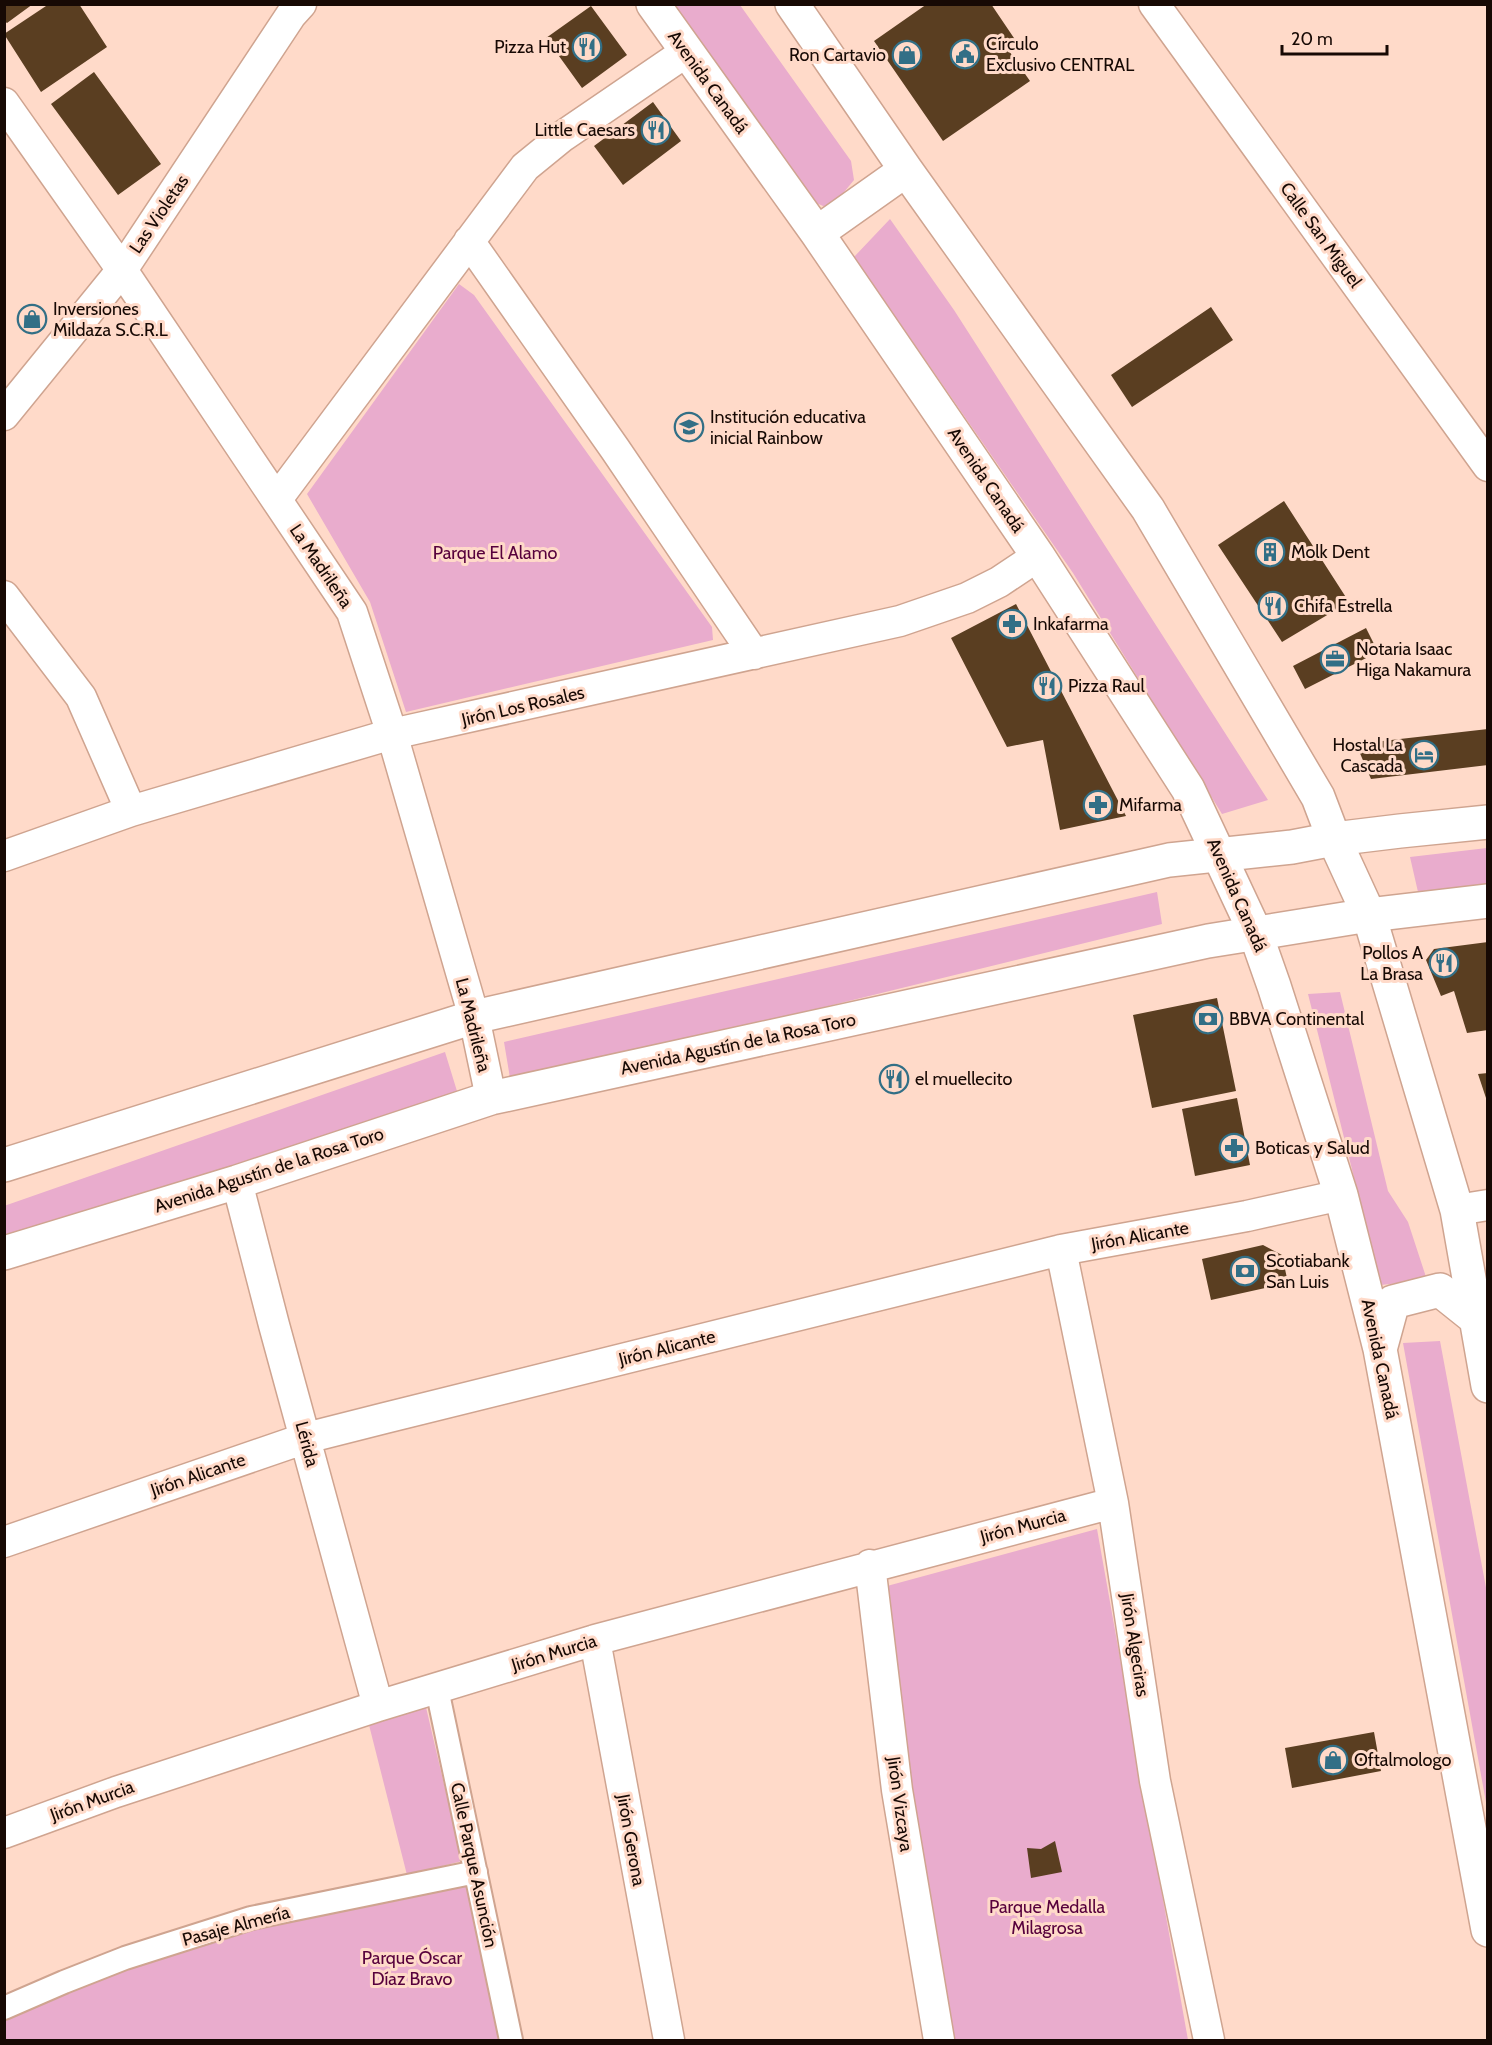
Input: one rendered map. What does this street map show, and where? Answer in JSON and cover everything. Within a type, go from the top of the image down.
[{"type":"main road","name":"Avenida Canadá","points":[[653,4],[817,233],[1038,556],[1188,789],[1202,814],[1217,855],[1255,932],[1341,1195],[1380,1349],[1488,1930]]},
{"type":"main road","points":[[792,4],[906,170],[1148,508],[1318,797],[1334,839],[1369,915],[1472,1207],[1475,1318],[1488,1386]]},
{"type":"main road","points":[[817,233],[906,170]]},
{"type":"main road","points":[[4,1165],[474,1017],[1169,860],[1292,848],[1334,839],[1488,822]]},
{"type":"main road","name":"Avenida Agustín de la Rosa Toro","points":[[4,1253],[237,1182],[491,1098],[1176,947],[1255,932],[1369,915],[1488,901]]},
{"type":"main road","points":[[1380,1349],[1393,1302],[1440,1290],[1475,1318]]},
{"type":"street","name":"Calle San Miguel","points":[[1155,4],[1488,466]]},
{"type":"street","name":"Las Violetas","points":[[4,415],[122,270],[292,8]]},
{"type":"street","points":[[277,499],[525,167],[563,136],[686,52]]},
{"type":"street","name":"La Madrileña","points":[[4,103],[122,270],[352,612],[392,734],[474,1017],[491,1098]]},
{"type":"street","points":[[469,241],[615,449],[754,654]]},
{"type":"street","name":"Jirón Los Rosales","points":[[4,856],[131,812],[392,734],[900,621],[967,598],[999,582],[1038,556]]},
{"type":"street","points":[[4,596],[81,696],[131,812]]},
{"type":"street","name":"Lérida","points":[[237,1182],[378,1706]]},
{"type":"street","name":"Jirón Alicante","points":[[4,1542],[306,1438],[1061,1250],[1247,1216],[1341,1195]]},
{"type":"street","name":"Jirón Algeciras","points":[[1061,1250],[1113,1503],[1155,1781],[1209,2040]]},
{"type":"street","name":"Jirón Murcia","points":[[4,1833],[116,1792],[378,1706],[595,1640],[1113,1503]]},
{"type":"street","name":"Jirón Vizcaya","points":[[870,1566],[897,1790],[939,2040]]},
{"type":"street","name":"Jirón Gerona","points":[[595,1640],[669,2040]]},
{"type":"street","name":"Calle Parque Asunción","points":[[437,1689],[511,2040]]},
{"type":"street","name":"Pasaje Almería","points":[[4,2008],[125,1958],[251,1918],[476,1872]]},
{"type":"green space","points":[[673,5],[740,5],[851,161],[854,180],[830,209],[807,199]]},
{"type":"green space","points":[[890,219],[954,310],[1268,800],[1222,814],[1073,573],[854,257]]},
{"type":"green space","name":"Parque El Alamo","points":[[459,284],[474,295],[712,627],[713,640],[406,712],[370,602],[307,494]]},
{"type":"green space","points":[[1487,848],[1487,884],[1418,892],[1410,857]]},
{"type":"green space","points":[[1157,892],[1162,924],[511,1084],[504,1042]]},
{"type":"green space","points":[[1340,992],[1388,1191],[1408,1222],[1427,1280],[1381,1285],[1308,994]]},
{"type":"green space","points":[[445,1052],[460,1101],[5,1245],[4,1206]]},
{"type":"green space","points":[[1440,1341],[1487,1593],[1487,1808],[1403,1343]]},
{"type":"green space","name":"Parque Medalla Milagrosa","points":[[1097,1529],[1188,2040],[948,2040],[876,1589]]},
{"type":"green space","points":[[425,1703],[462,1861],[407,1875],[368,1721]]},
{"type":"green space","name":"Parque Óscar Díaz Bravo","points":[[468,1882],[501,2040],[5,2040],[5,2018],[71,1986],[250,1931]]},
{"type":"building","points":[[4,4],[33,4],[7,23],[4,21]]},
{"type":"building","points":[[49,4],[79,4],[107,47],[41,92],[4,34]]},
{"type":"building","points":[[927,4],[991,4],[1016,41],[1007,48],[1030,81],[943,141],[874,41]]},
{"type":"building","name":"Pizza Hut","points":[[591,6],[627,55],[582,88],[546,38]]},
{"type":"building","points":[[94,72],[161,164],[118,195],[51,104]]},
{"type":"building","points":[[653,102],[681,141],[623,185],[594,146]]},
{"type":"building","points":[[1211,307],[1233,340],[1132,407],[1111,375]]},
{"type":"building","points":[[1284,501],[1349,602],[1282,642],[1218,545]]},
{"type":"building","points":[[1016,604],[1126,816],[1060,830],[1043,740],[1007,747],[951,638]]},
{"type":"building","name":"Notaria Isaac Higa Nakamura","points":[[1366,628],[1378,652],[1305,689],[1293,666]]},
{"type":"building","name":"Hostal La Cascada","points":[[1488,729],[1488,765],[1371,779],[1356,744]]},
{"type":"building","points":[[1488,942],[1488,1030],[1467,1033],[1454,991],[1441,996],[1426,960],[1434,949]]},
{"type":"building","points":[[1217,998],[1236,1091],[1152,1108],[1133,1015]]},
{"type":"building","points":[[1488,1073],[1488,1101],[1487,1101],[1478,1074]]},
{"type":"building","points":[[1237,1098],[1250,1165],[1195,1176],[1182,1109]]},
{"type":"building","name":"Scotiabank San Luis","points":[[1263,1245],[1282,1255],[1288,1283],[1211,1300],[1202,1259]]},
{"type":"building","name":"Oftalmologo","points":[[1374,1732],[1381,1771],[1292,1788],[1285,1748]]},
{"type":"building","points":[[1055,1841],[1062,1872],[1031,1878],[1027,1848],[1041,1849]]},
{"type":"place","name":"Pizza Hut","points":[[587,47]]},
{"type":"place","name":"Círculo Exclusivo CENTRAL","points":[[965,54]]},
{"type":"place","name":"Ron Cartavio","points":[[907,55]]},
{"type":"place","name":"Little Caesars","points":[[656,130]]},
{"type":"place","name":"Inversiones Mildaza S.C.R.L","points":[[32,319]]},
{"type":"place","name":"Institución educativa inicial Rainbow","points":[[689,427]]},
{"type":"place","name":"Molk Dent","points":[[1270,552]]},
{"type":"place","name":"Chifa Estrella","points":[[1273,606]]},
{"type":"place","name":"Inkafarma","points":[[1012,624]]},
{"type":"place","name":"Notaria Isaac Higa Nakamura","points":[[1335,659]]},
{"type":"place","name":"Pizza Raul","points":[[1047,686]]},
{"type":"place","name":"Hostal La Cascada","points":[[1424,755]]},
{"type":"place","name":"Mifarma","points":[[1098,805]]},
{"type":"place","name":"Pollos A La Brasa","points":[[1444,963]]},
{"type":"place","name":"BBVA Continental","points":[[1208,1019]]},
{"type":"place","name":"el muellecito","points":[[894,1079]]},
{"type":"place","name":"Boticas y Salud","points":[[1234,1148]]},
{"type":"place","name":"Scotiabank San Luis","points":[[1245,1271]]},
{"type":"place","name":"Oftalmologo","points":[[1333,1760]]}]
